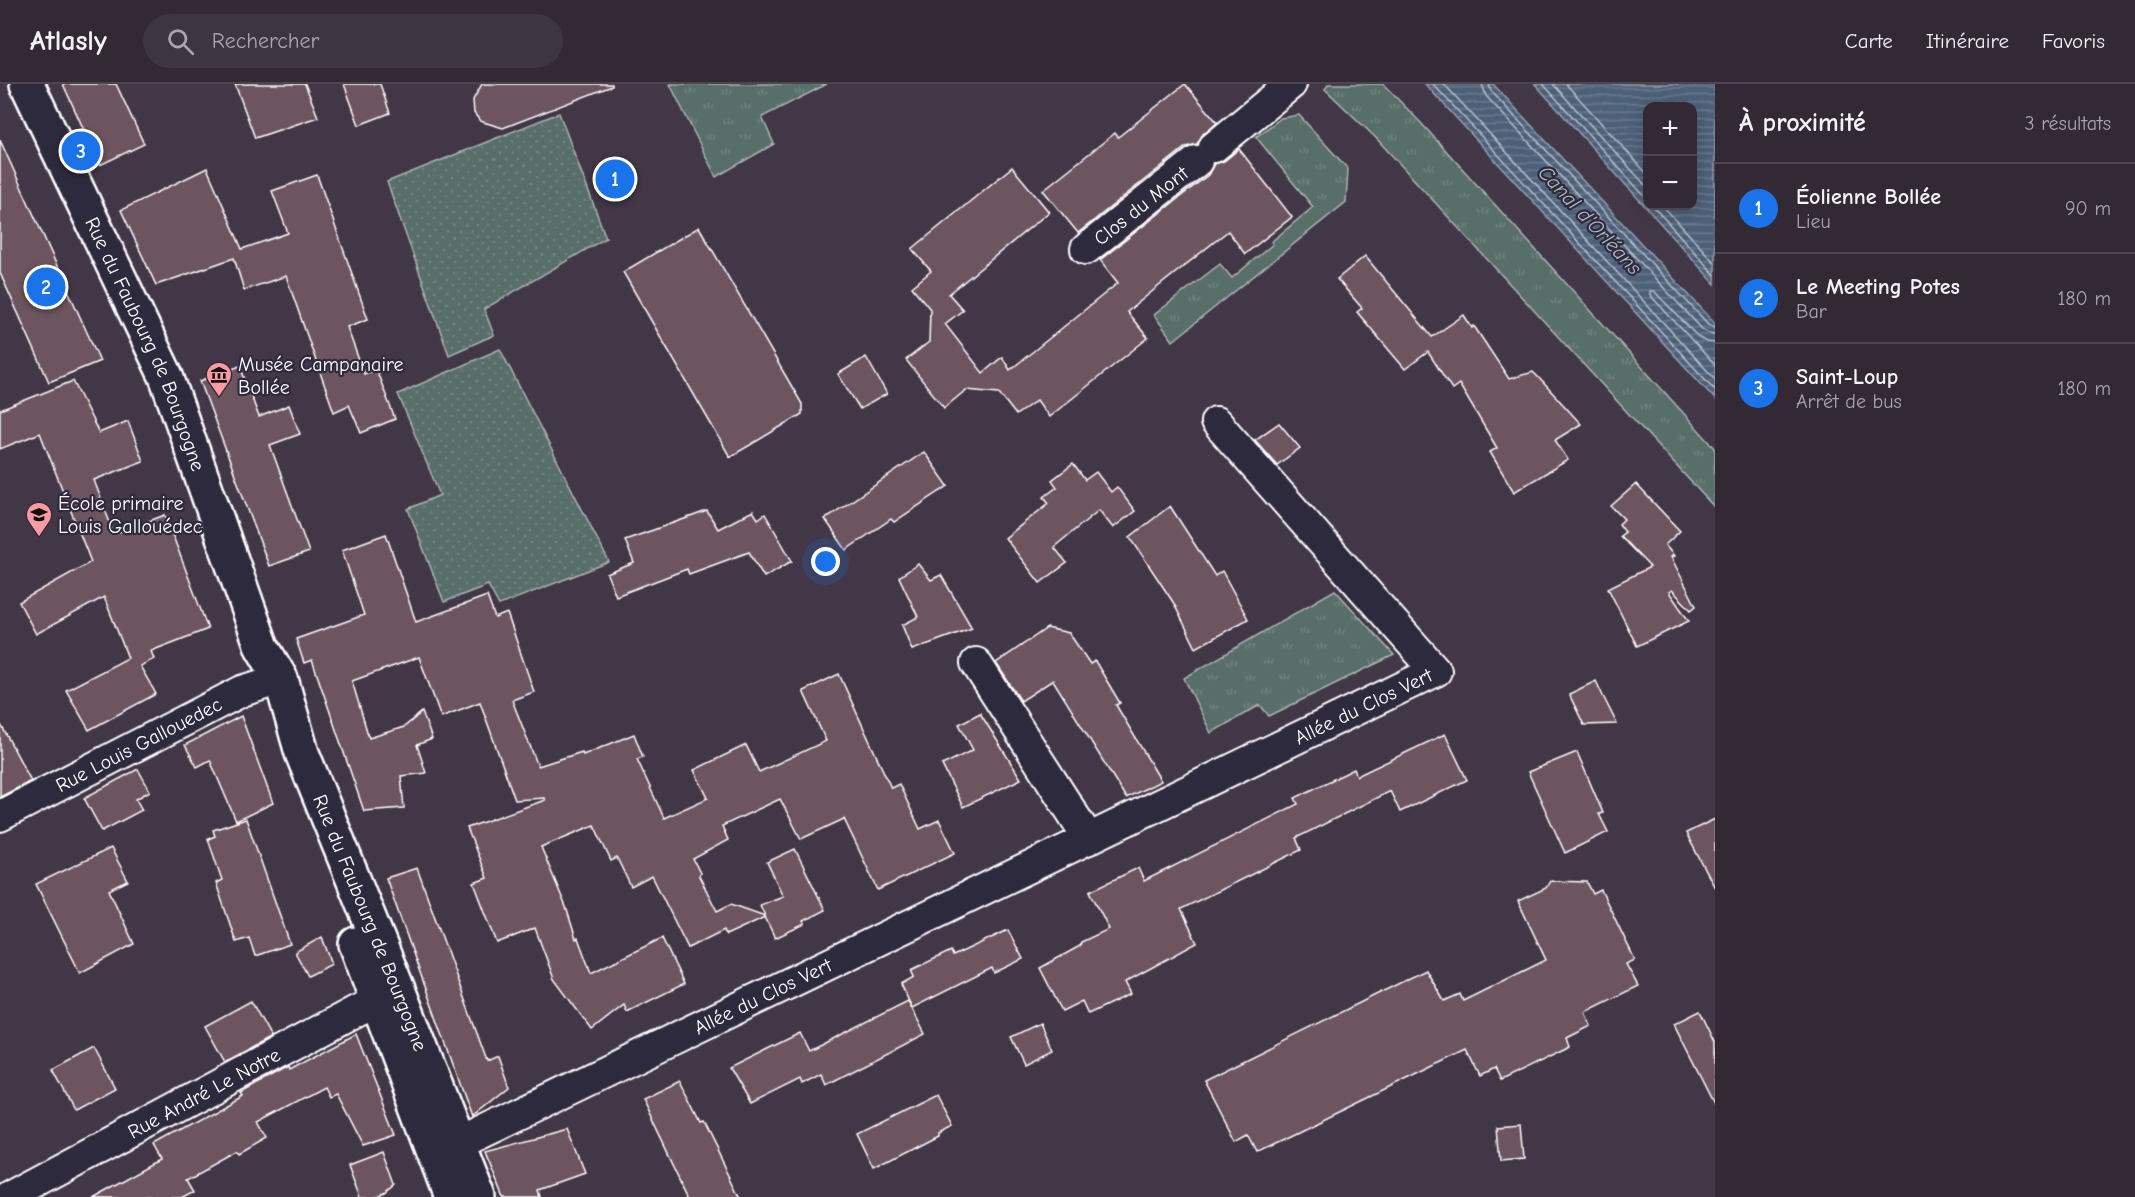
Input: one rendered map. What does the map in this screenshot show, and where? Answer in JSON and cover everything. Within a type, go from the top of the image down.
[{"type":"main road","name":"Rue du Faubourg de Bourgogne","points":[[27,84],[166,376],[262,647],[272,682],[302,753],[388,997],[447,1148],[479,1197]]},
{"type":"main road","name":"Rue du Faubourg de Bourgogne","points":[[447,1148],[451,1197]]},
{"type":"street","name":"Clos du Mont","points":[[1086,249],[1291,84]]},
{"type":"street","name":"Allée du Clos Vert","points":[[447,1148],[1436,671],[1216,422]]},
{"type":"street","points":[[976,663],[1089,839]]},
{"type":"street","name":"Rue Louis Gallouedec","points":[[0,816],[242,692],[272,682]]},
{"type":"street","name":"Rue André Le Notre","points":[[10,1197],[358,1010],[388,997]]},
{"type":"green space","points":[[670,84],[827,84],[762,117],[774,144],[716,177]]},
{"type":"green space","points":[[1328,84],[1383,84],[1421,123],[1715,448],[1715,508],[1375,137],[1325,89]]},
{"type":"green space","points":[[559,113],[606,238],[484,309],[494,335],[449,355],[387,182]]},
{"type":"green space","points":[[1299,115],[1348,169],[1346,202],[1173,341],[1154,315],[1220,264],[1232,278],[1313,207],[1256,137],[1281,118]]},
{"type":"green space","points":[[500,349],[609,562],[499,605],[488,585],[444,602],[408,509],[440,495],[398,394]]},
{"type":"green space","points":[[1335,590],[1394,655],[1269,716],[1260,705],[1211,733],[1184,678]]},
{"type":"water","name":"Canal d'Orléans","points":[[1425,84],[1493,84],[1715,323],[1715,399]]},
{"type":"water","points":[[1535,84],[1715,84],[1715,284],[1648,210],[1697,210],[1697,102],[1643,102],[1643,204]]},
{"type":"building","points":[[63,84],[116,84],[144,144],[100,165]]},
{"type":"building","points":[[235,84],[305,84],[318,117],[255,138]]},
{"type":"building","points":[[344,84],[380,84],[390,113],[359,125]]},
{"type":"building","points":[[482,84],[612,84],[612,86],[503,128],[480,121],[474,113],[473,100]]},
{"type":"building","points":[[1185,84],[1217,122],[1203,134],[1197,144],[1186,147],[1078,233],[1043,190],[1115,133],[1118,137]]},
{"type":"building","points":[[0,140],[100,361],[49,382],[0,273]]},
{"type":"building","points":[[1239,149],[1292,217],[1245,254],[1228,231],[1127,312],[1148,338],[1049,417],[1037,400],[1016,415],[999,393],[966,390],[944,408],[906,360],[929,342],[930,309],[912,287],[931,271],[912,249],[1012,167],[1049,212],[949,294],[963,310],[945,324],[983,373],[1002,357],[1010,370],[1118,283],[1100,260],[1208,175],[1214,164],[1224,161]]},
{"type":"building","points":[[207,168],[242,249],[288,233],[272,191],[317,175],[368,319],[347,327],[364,374],[376,369],[395,419],[361,433],[349,405],[334,412],[286,276],[244,290],[234,258],[156,285],[121,210]]},
{"type":"building","points":[[699,227],[802,404],[802,414],[730,457],[623,272]]},
{"type":"building","points":[[1365,256],[1432,337],[1464,315],[1472,328],[1474,326],[1509,379],[1533,372],[1538,377],[1581,424],[1555,440],[1568,460],[1514,492],[1490,452],[1497,448],[1459,384],[1452,389],[1428,352],[1405,369],[1357,312],[1362,308],[1337,279]]},
{"type":"building","points":[[866,357],[887,394],[860,409],[838,374]]},
{"type":"building","points":[[240,366],[259,417],[289,405],[300,434],[270,445],[309,552],[269,566],[200,381]]},
{"type":"building","points":[[73,381],[99,433],[128,421],[143,461],[94,480],[114,534],[165,515],[208,629],[151,651],[154,659],[140,666],[156,694],[89,730],[66,690],[128,658],[104,597],[36,634],[19,602],[91,562],[40,433],[0,449],[0,410]]},
{"type":"building","points":[[1279,423],[1300,448],[1277,465],[1255,440]]},
{"type":"building","points":[[924,452],[948,486],[894,522],[891,519],[846,550],[825,519]]},
{"type":"building","points":[[1073,464],[1085,480],[1096,472],[1111,492],[1117,487],[1135,511],[1113,528],[1099,510],[1054,547],[1067,563],[1040,583],[1005,538],[1049,503],[1044,497],[1057,487],[1052,480]]},
{"type":"building","points":[[1636,484],[1680,531],[1665,545],[1674,556],[1671,557],[1696,606],[1691,610],[1672,590],[1669,592],[1689,621],[1637,646],[1608,588],[1650,567],[1620,536],[1625,532],[1619,524],[1624,519],[1611,506]]},
{"type":"building","points":[[1170,506],[1215,576],[1222,571],[1248,619],[1196,648],[1173,602],[1130,537]]},
{"type":"building","points":[[707,511],[718,529],[753,511],[758,519],[765,514],[792,561],[764,577],[749,552],[689,574],[687,569],[616,596],[607,574],[634,563],[625,540]]},
{"type":"building","points":[[386,534],[416,622],[487,596],[495,618],[507,613],[534,692],[512,700],[538,766],[582,752],[583,755],[634,734],[643,757],[637,759],[664,818],[708,798],[694,770],[746,745],[759,772],[826,741],[803,691],[839,674],[891,788],[899,784],[920,829],[939,820],[955,853],[878,890],[844,819],[801,839],[780,799],[722,826],[728,840],[693,859],[700,873],[699,876],[717,911],[731,904],[765,916],[760,905],[783,896],[767,862],[795,849],[825,910],[803,921],[805,924],[775,938],[765,917],[726,935],[724,930],[688,948],[652,876],[631,887],[617,858],[611,861],[594,825],[541,847],[591,973],[662,938],[684,984],[627,1012],[624,1005],[592,1030],[554,979],[535,928],[497,943],[474,883],[487,878],[467,828],[545,800],[544,798],[515,800],[480,702],[441,717],[419,657],[352,681],[369,738],[404,727],[422,712],[432,739],[417,745],[426,773],[401,776],[404,808],[364,811],[312,660],[304,663],[296,639],[364,615],[342,550]]},
{"type":"building","points":[[918,564],[931,580],[941,575],[972,628],[912,650],[902,625],[918,617],[899,577]]},
{"type":"building","points":[[1047,628],[1069,633],[1090,664],[1095,661],[1120,703],[1116,705],[1161,781],[1126,798],[1053,680],[1021,701],[996,663]]},
{"type":"building","points":[[1596,681],[1617,724],[1584,725],[1569,694]]},
{"type":"building","points":[[980,713],[1021,779],[963,807],[942,765],[973,750],[959,724]]},
{"type":"building","points":[[241,716],[273,803],[236,821],[210,760],[197,767],[185,745]]},
{"type":"building","points":[[0,723],[31,781],[0,797]]},
{"type":"building","points":[[1445,734],[1467,780],[1400,812],[1390,791],[1296,838],[1301,850],[1181,909],[1197,943],[1125,982],[1131,994],[1088,1014],[1082,1001],[1062,1011],[1040,968],[1080,946],[1081,942],[1109,929],[1090,891],[1138,868],[1144,881],[1298,804],[1295,798],[1354,769],[1357,776]]},
{"type":"building","points":[[1577,752],[1603,813],[1599,814],[1608,832],[1565,853],[1528,772]]},
{"type":"building","points":[[138,769],[150,791],[136,799],[142,810],[102,831],[84,798]]},
{"type":"building","points":[[246,819],[290,944],[255,956],[249,938],[236,942],[216,883],[222,880],[208,839],[215,836],[213,830]]},
{"type":"building","points":[[1715,819],[1715,888],[1686,833]]},
{"type":"building","points":[[111,848],[128,881],[109,890],[134,944],[80,973],[36,884]]},
{"type":"building","points":[[417,868],[487,1061],[498,1056],[509,1087],[472,1117],[386,878]]},
{"type":"building","points":[[1550,881],[1587,882],[1593,894],[1601,890],[1635,960],[1626,964],[1638,986],[1585,1012],[1591,1026],[1567,1038],[1570,1047],[1500,1081],[1494,1069],[1480,1076],[1467,1050],[1257,1152],[1248,1135],[1236,1142],[1204,1080],[1426,970],[1444,1001],[1460,994],[1463,1001],[1546,960],[1518,901],[1546,888]]},
{"type":"building","points":[[1008,930],[1023,959],[994,973],[992,968],[912,1008],[901,984],[914,977],[911,970],[951,951],[953,956]]},
{"type":"building","points":[[322,937],[332,964],[308,976],[295,952]]},
{"type":"building","points":[[251,1001],[271,1037],[225,1062],[205,1026]]},
{"type":"building","points":[[908,1001],[925,1034],[826,1085],[821,1074],[802,1084],[800,1079],[750,1104],[729,1068],[800,1033],[809,1051]]},
{"type":"building","points":[[1700,1011],[1715,1042],[1715,1105],[1674,1024]]},
{"type":"building","points":[[1040,1023],[1052,1050],[1024,1064],[1011,1037]]},
{"type":"building","points":[[356,1034],[396,1135],[363,1146],[336,1094],[329,1097],[324,1087],[258,1122],[267,1138],[239,1154],[237,1151],[188,1178],[195,1190],[182,1197],[93,1197],[162,1159],[154,1145],[243,1096],[241,1093],[288,1067],[289,1070]]},
{"type":"building","points":[[94,1048],[115,1088],[74,1110],[53,1070]]},
{"type":"building","points":[[680,1081],[701,1123],[704,1122],[741,1197],[690,1197],[643,1099]]},
{"type":"building","points":[[936,1095],[952,1126],[938,1133],[938,1136],[874,1169],[857,1134]]},
{"type":"building","points":[[1521,1124],[1524,1159],[1501,1161],[1498,1126]]},
{"type":"building","points":[[567,1129],[585,1174],[540,1190],[542,1197],[504,1197],[485,1151]]},
{"type":"building","points":[[384,1152],[396,1185],[376,1197],[362,1197],[350,1165]]},
{"type":"place","name":"Saint-Loup","points":[[81,151]]},
{"type":"place","name":"Éolienne Bollée","points":[[615,179]]},
{"type":"place","name":"Le Meeting Potes","points":[[46,287]]},
{"type":"place","name":"Musée Campanaire Bollée","points":[[219,398]]},
{"type":"place","name":"École primaire Louis Gallouédec","points":[[39,538]]}]
